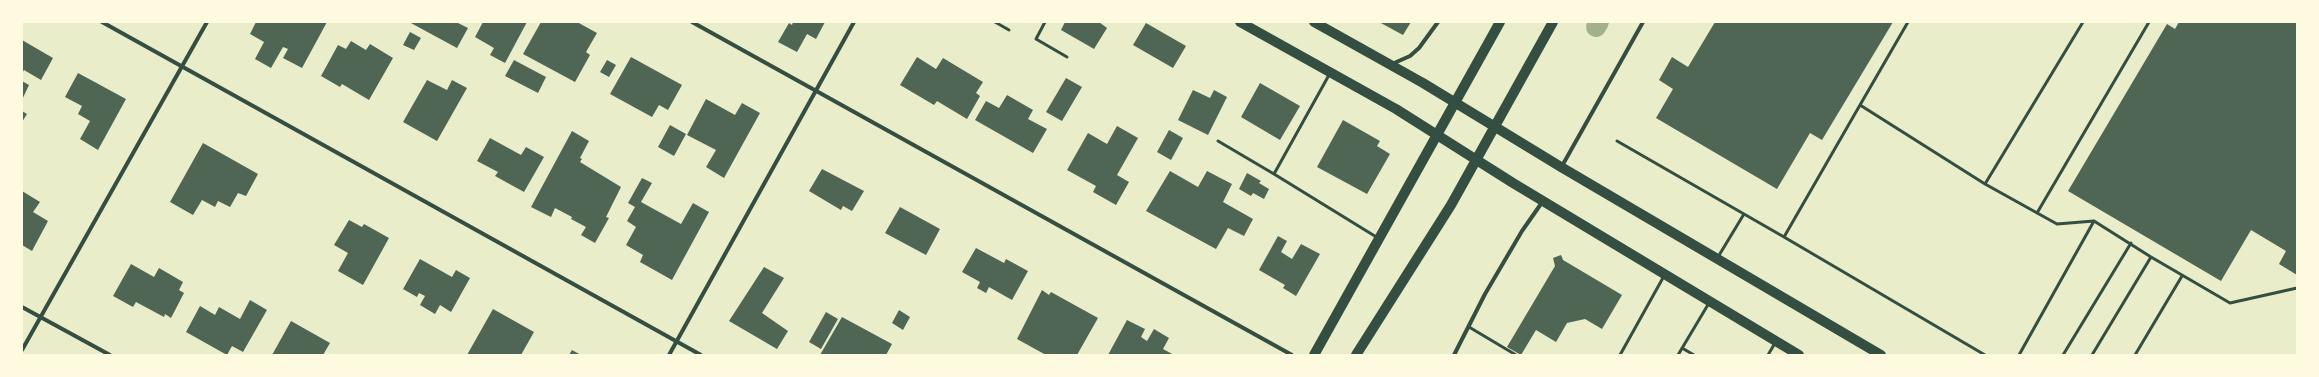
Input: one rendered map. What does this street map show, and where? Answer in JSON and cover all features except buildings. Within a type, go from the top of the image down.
[{"type":"main road","points":[[1240,22],[1331,72],[1437,134],[1543,201],[1799,355]]},
{"type":"main road","points":[[1314,22],[1455,101],[1561,167],[1881,355]]},
{"type":"main road","points":[[1314,355],[1500,22]]},
{"type":"main road","points":[[1356,355],[1451,205],[1553,22]]},
{"type":"street","points":[[102,22],[701,355]]},
{"type":"street","points":[[22,350],[39,316],[207,22]]},
{"type":"street","points":[[692,22],[1292,355]]},
{"type":"street","points":[[669,355],[854,22]]},
{"type":"street","points":[[1390,64],[1410,56],[1419,48],[1438,22]]},
{"type":"street","points":[[1561,167],[1643,22]]},
{"type":"street","points":[[1454,355],[1518,238],[1543,201]]},
{"type":"street","points":[[22,307],[110,355]]},
{"type":"lane","points":[[995,22],[1009,30]]},
{"type":"lane","points":[[1045,22],[1036,39],[1067,57]]},
{"type":"lane","points":[[1784,237],[1908,22]]},
{"type":"lane","points":[[1985,184],[2083,22]]},
{"type":"lane","points":[[2037,213],[2149,22]]},
{"type":"lane","points":[[1274,174],[1331,72]]},
{"type":"lane","points":[[1860,105],[1985,184],[2057,224],[2094,221],[2131,243],[2151,258],[2230,303],[2297,288]]},
{"type":"lane","points":[[1218,140],[1378,238]]},
{"type":"lane","points":[[1617,141],[1985,355]]},
{"type":"lane","points":[[1718,259],[1744,214]]},
{"type":"lane","points":[[2019,355],[2094,221]]},
{"type":"lane","points":[[2063,355],[2131,243]]},
{"type":"lane","points":[[2092,355],[2151,258]]},
{"type":"lane","points":[[1620,355],[1665,274]]},
{"type":"lane","points":[[2135,355],[2182,276]]},
{"type":"lane","points":[[1678,355],[1710,301]]},
{"type":"lane","points":[[1469,327],[1516,355]]},
{"type":"lane","points":[[1768,355],[1776,341]]},
{"type":"lane","points":[[1682,348],[1694,355]]},
{"type":"waterway","points":[[1596,27],[1599,22]]}]
